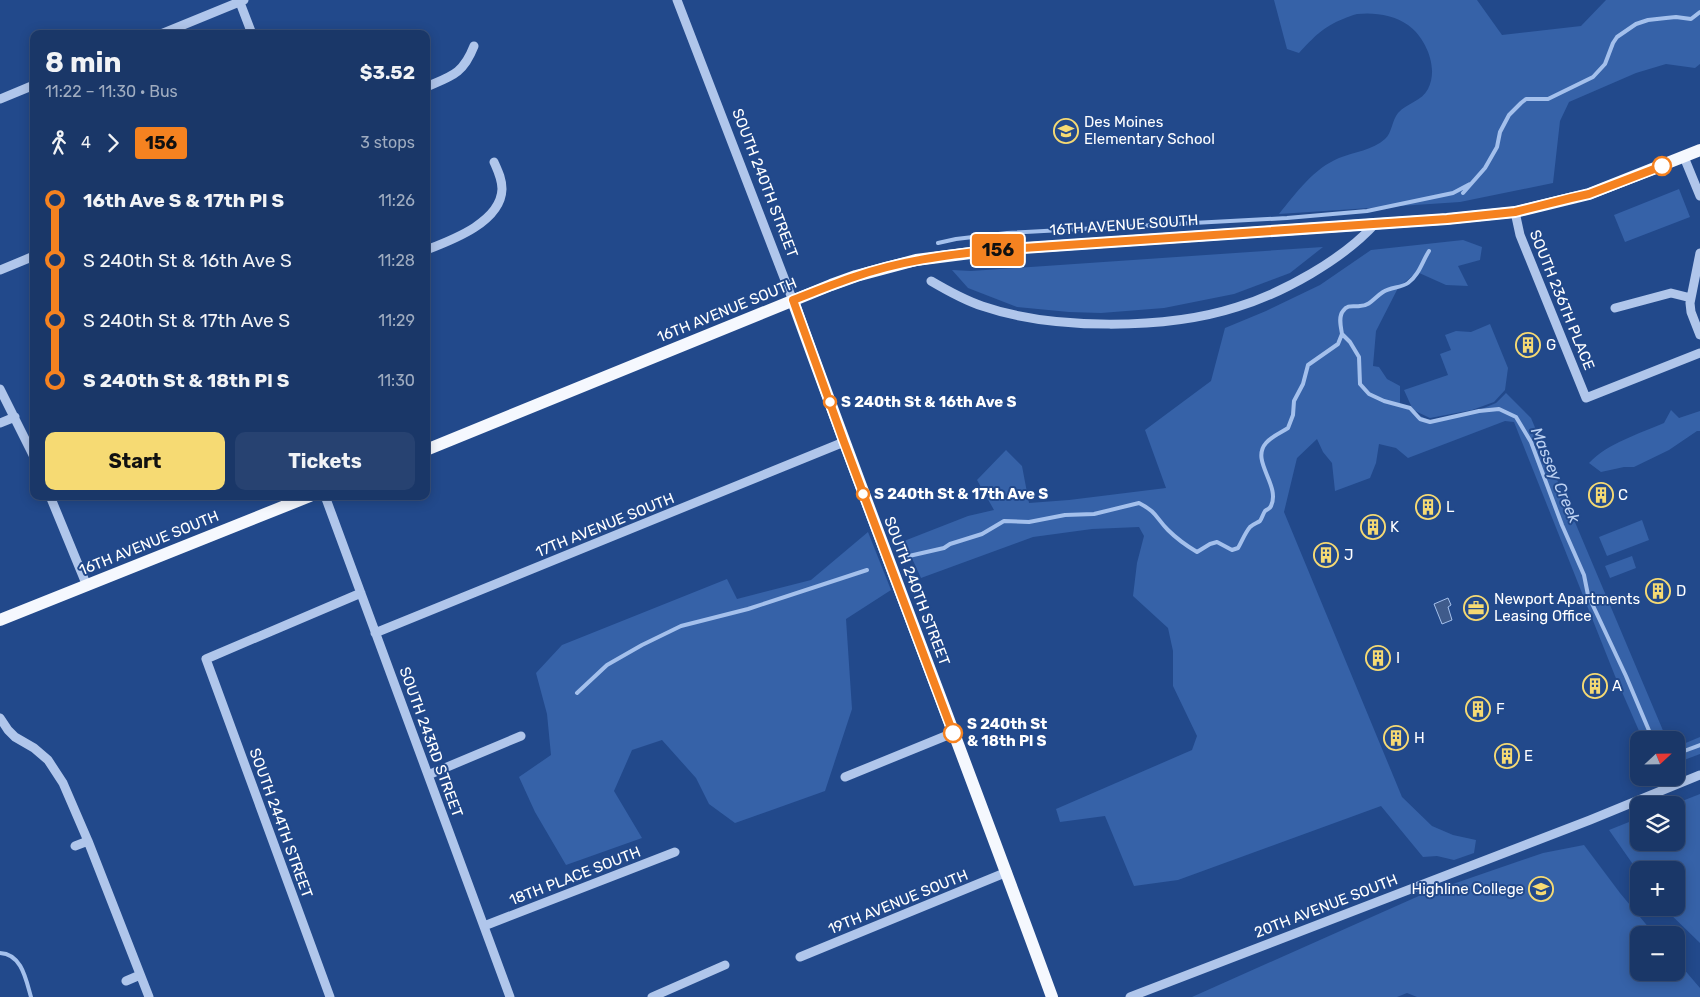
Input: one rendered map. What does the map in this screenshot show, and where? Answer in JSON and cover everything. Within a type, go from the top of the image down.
[{"type":"main road","name":"16TH AVENUE SOUTH","points":[[430,448],[793,300],[856,276],[916,260],[994,250],[1478,217],[1515,212],[1589,194],[1700,150]]},
{"type":"main road","name":"SOUTH 240TH STREET","points":[[793,300],[844,442],[1007,872],[1052,997]]},
{"type":"main road","name":"16TH AVENUE SOUTH","points":[[0,620],[300,500]]},
{"type":"street","name":"SOUTH 240TH STREET","points":[[677,0],[793,300]]},
{"type":"street","points":[[171,30],[241,1],[251,30]]},
{"type":"street","points":[[430,85],[453,76],[463,68],[474,46]]},
{"type":"street","points":[[0,99],[30,87]]},
{"type":"street","points":[[1684,157],[1700,196]]},
{"type":"street","points":[[430,248],[475,227],[491,213],[499,201],[502,188],[500,175],[494,162]]},
{"type":"street","name":"SOUTH 236TH PLACE","points":[[1515,212],[1520,235],[1586,398],[1700,353]]},
{"type":"street","points":[[932,281],[963,299],[982,306],[1019,316],[1044,320],[1115,324],[1182,319],[1224,311],[1268,295],[1298,280],[1336,257],[1360,240],[1375,224]]},
{"type":"street","points":[[1700,252],[1691,298],[1691,312],[1700,335]]},
{"type":"street","points":[[0,270],[30,258]]},
{"type":"street","points":[[1615,308],[1672,293],[1691,298]]},
{"type":"street","points":[[0,389],[30,449]]},
{"type":"street","points":[[0,423],[15,417]]},
{"type":"street","name":"17TH AVENUE SOUTH","points":[[375,632],[844,442]]},
{"type":"street","points":[[52,500],[87,586]]},
{"type":"street","name":"SOUTH 243RD STREET","points":[[326,500],[510,997]]},
{"type":"street","name":"SOUTH 244TH STREET","points":[[330,997],[206,659],[361,593]]},
{"type":"street","points":[[0,718],[15,737],[42,754],[58,774],[88,841],[149,997]]},
{"type":"street","points":[[845,777],[953,733]]},
{"type":"street","points":[[428,775],[521,736]]},
{"type":"street","name":"20TH AVENUE SOUTH","points":[[1130,997],[1590,820],[1700,775]]},
{"type":"street","points":[[75,846],[88,841]]},
{"type":"street","name":"18TH PLACE SOUTH","points":[[484,926],[675,852]]},
{"type":"street","name":"19TH AVENUE SOUTH","points":[[800,957],[1007,872]]},
{"type":"street","points":[[652,997],[725,965]]},
{"type":"street","points":[[126,981],[140,975]]},
{"type":"shaded area","points":[[1274,0],[1477,0],[1502,35],[1581,26],[1606,0],[1700,0],[1700,64],[1695,68],[1666,64],[1636,73],[1569,102],[1560,121],[1553,183],[1460,202],[1279,214],[1306,182],[1321,168],[1339,158],[1369,148],[1385,139],[1398,113],[1418,99],[1428,89],[1432,72],[1429,54],[1420,38],[1408,25],[1384,15],[1363,13],[1352,15],[1324,29],[1299,53],[1287,49]]},
{"type":"shaded area","points":[[1679,189],[1690,217],[1625,242],[1614,215]]},
{"type":"shaded area","points":[[1463,240],[1482,247],[1480,260],[1458,266],[1468,286],[1446,285],[1417,272],[1398,288],[1376,331],[1373,366],[1379,367],[1387,379],[1400,386],[1400,405],[1430,421],[1472,413],[1496,403],[1506,393],[1531,418],[1663,731],[1639,731],[1615,676],[1514,422],[1505,421],[1408,458],[1396,448],[1379,444],[1376,463],[1370,478],[1335,491],[1332,463],[1323,452],[1317,439],[1297,458],[1284,512],[1402,797],[1432,826],[1453,835],[1476,840],[1474,853],[1454,860],[1437,856],[1423,857],[1381,806],[1178,880],[1134,886],[1105,816],[1060,822],[1056,809],[1192,750],[1197,736],[1173,686],[1173,651],[1168,628],[1133,596],[1137,563],[1144,536],[1139,527],[1092,529],[1033,537],[921,578],[904,541],[968,516],[994,510],[977,480],[1006,450],[1022,466],[1029,503],[1166,488],[1145,430],[1211,381],[1225,328],[1320,285],[1371,250]]},
{"type":"shaded area","points":[[1323,247],[1290,273],[1234,294],[1164,308],[1101,313],[1017,307],[968,288],[952,270],[971,271]]},
{"type":"shaded area","points":[[1490,324],[1508,368],[1505,390],[1494,402],[1472,410],[1430,418],[1413,410],[1404,390],[1448,375],[1440,354],[1451,350],[1445,335],[1456,331],[1471,332]]},
{"type":"shaded area","points":[[1671,410],[1679,418],[1700,411],[1700,431],[1697,431],[1669,450],[1634,467],[1601,472],[1589,463],[1614,444],[1664,423]]},
{"type":"shaded area","points":[[1642,520],[1649,540],[1607,556],[1599,537]]},
{"type":"shaded area","points":[[868,532],[891,590],[846,619],[852,709],[825,791],[735,823],[709,804],[696,778],[662,740],[632,750],[614,791],[642,838],[566,865],[535,812],[519,777],[551,755],[547,714],[536,673],[562,645],[727,579],[737,599],[811,580]]},
{"type":"shaded area","points":[[1632,556],[1636,568],[1610,578],[1605,566]]},
{"type":"shaded area","points":[[1448,598],[1451,605],[1448,607],[1452,620],[1442,624],[1434,604]]},
{"type":"shaded area","points":[[1700,737],[1700,754],[1685,760],[1685,743]]},
{"type":"shaded area","points":[[1700,794],[1700,943],[1685,928],[1685,926],[1683,926],[1672,916],[1685,916],[1685,861],[1631,861],[1609,830],[1630,822],[1630,851],[1685,851],[1685,800]]},
{"type":"shaded area","name":"Highline College","points":[[1584,845],[1630,905],[1630,916],[1639,916],[1648,926],[1630,926],[1630,981],[1685,981],[1685,970],[1700,988],[1700,997],[1417,997],[1407,993],[1397,997],[1192,997],[1421,895],[1543,853]]},
{"type":"waterway","name":"Massey Creek","points":[[1463,193],[1485,168],[1497,147],[1500,132],[1509,115],[1526,99],[1548,99],[1593,77],[1605,64],[1617,37],[1636,24],[1648,20],[1676,17],[1691,19],[1700,12]]},
{"type":"waterway","points":[[938,243],[1007,233],[1287,218],[1367,211],[1453,193],[1470,184]]},
{"type":"waterway","name":"Massey Creek","points":[[1429,251],[1418,272],[1408,283],[1386,290],[1367,305],[1347,307],[1341,313],[1342,334],[1350,342],[1359,357],[1360,384],[1369,394],[1384,401],[1410,408],[1420,419],[1430,422],[1479,411],[1499,409],[1516,417],[1531,442],[1562,525],[1584,575],[1588,595],[1649,731]]},
{"type":"waterway","points":[[909,556],[944,548],[950,544],[982,534],[1004,521],[1029,522],[1065,515],[1094,514],[1139,503],[1153,512],[1164,526],[1197,552],[1217,542],[1232,550],[1238,548],[1250,527],[1260,521],[1265,511],[1270,507],[1273,498],[1270,482],[1261,457],[1262,450],[1271,438],[1288,428],[1293,415],[1294,401],[1303,384],[1308,365],[1338,344],[1342,334]]},
{"type":"waterway","points":[[577,693],[607,665],[681,626],[748,609],[867,570]]},
{"type":"waterway","name":"Massey Creek","points":[[1685,751],[1700,745]]},
{"type":"waterway","points":[[0,953],[7,954],[18,963],[25,976],[31,997]]},
{"type":"bus line","name":"156","points":[[953,733],[793,300],[856,276],[887,267],[916,260],[958,254],[1478,217],[1515,212],[1589,194],[1662,166]]},
{"type":"place","name":"Des Moines Elementary School","points":[[1066,131]]},
{"type":"place","name":"G","points":[[1528,345]]},
{"type":"place","name":"S 240th St & 16th Ave S","points":[[830,402]]},
{"type":"place","name":"S 240th St & 17th Ave S","points":[[863,494]]},
{"type":"place","name":"C","points":[[1601,495]]},
{"type":"place","name":"L","points":[[1428,507]]},
{"type":"place","name":"K","points":[[1373,527]]},
{"type":"place","name":"J","points":[[1326,555]]},
{"type":"place","name":"D","points":[[1658,591]]},
{"type":"place","name":"Newport Apartments Leasing Office","points":[[1476,608]]},
{"type":"place","name":"I","points":[[1378,658]]},
{"type":"place","name":"A","points":[[1595,686]]},
{"type":"place","name":"F","points":[[1478,709]]},
{"type":"place","name":"S 240th St & 18th Pl S","points":[[953,733]]},
{"type":"place","name":"H","points":[[1396,738]]},
{"type":"place","name":"E","points":[[1507,756]]},
{"type":"place","name":"Highline College","points":[[1541,889]]}]
